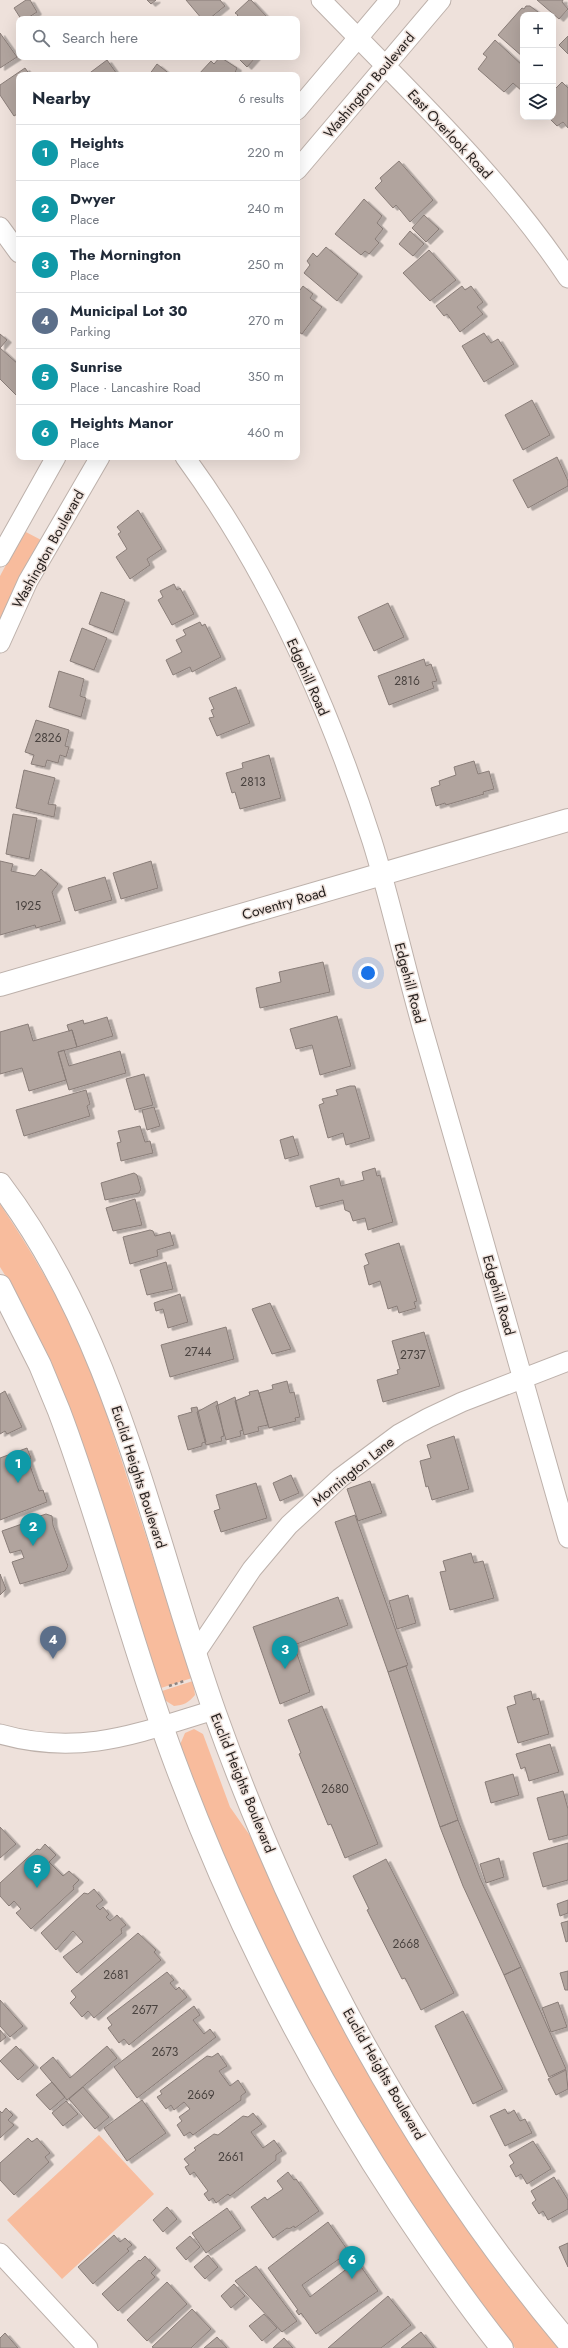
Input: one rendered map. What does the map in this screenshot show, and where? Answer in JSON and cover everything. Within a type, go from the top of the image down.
[{"type":"main road","name":"Coventry Road","points":[[0,985],[568,820]]},
{"type":"main road","name":"Euclid Heights Boulevard","points":[[0,1184],[42,1248],[77,1314],[104,1374],[128,1440],[214,1710],[241,1784],[301,1921],[348,2013],[386,2081],[446,2178],[496,2251],[568,2342]]},
{"type":"main road","points":[[0,1286],[40,1365],[65,1428],[162,1726],[222,1880],[260,1962],[308,2053],[354,2135],[429,2250],[502,2348]]},
{"type":"street","name":"East Overlook Road","points":[[321,0],[470,153],[528,222],[568,278]]},
{"type":"street","points":[[300,106],[390,0]]},
{"type":"street","name":"Washington Boulevard","points":[[300,166],[441,0]]},
{"type":"street","points":[[0,226],[16,249]]},
{"type":"street","points":[[0,557],[54,460]]},
{"type":"street","name":"Washington Boulevard","points":[[0,643],[28,581],[98,460]]},
{"type":"street","name":"Edgehill Road","points":[[187,460],[204,483],[268,591],[311,677],[346,766],[381,875],[421,1022],[568,1538]]},
{"type":"street","name":"Mornington Lane","points":[[195,1654],[252,1569],[289,1525],[340,1478],[399,1434],[428,1418],[523,1378],[568,1361]]},
{"type":"street","points":[[0,1734],[62,1745],[109,1741],[214,1710]]},
{"type":"street","points":[[0,2253],[88,2348]]},
{"type":"path","points":[[165,1687],[187,1681]]},
{"type":"shaded area","points":[[24,531],[43,541],[0,630],[0,576]]},
{"type":"shaded area","points":[[0,1204],[47,1279],[88,1364],[103,1403],[192,1678],[161,1688],[123,1573],[16,1293],[0,1267]]},
{"type":"shaded area","points":[[193,1681],[195,1695],[186,1703],[174,1706],[163,1699],[162,1691]]},
{"type":"shaded area","points":[[194,1729],[203,1734],[230,1807],[251,1837],[285,1913],[325,1994],[367,2070],[447,2201],[492,2264],[558,2348],[515,2348],[449,2262],[374,2148],[299,2017],[221,1855],[179,1747],[185,1733]]},
{"type":"shaded area","points":[[99,2135],[154,2194],[62,2279],[7,2220]]},
{"type":"building","points":[[26,0],[30,0],[37,12],[31,16],[19,16],[14,8]]},
{"type":"building","points":[[147,0],[156,0],[151,4]]},
{"type":"building","points":[[186,0],[220,0],[225,6],[213,16],[199,16]]},
{"type":"building","points":[[249,0],[251,0],[266,16],[237,16],[238,15],[235,13]]},
{"type":"building","points":[[537,0],[563,0],[562,2],[568,9],[559,19],[556,16],[556,12],[551,12]]},
{"type":"building","points":[[526,6],[530,6],[538,12],[520,12],[520,54],[498,35],[522,8],[524,9]]},
{"type":"building","points":[[0,33],[16,58],[0,68]]},
{"type":"building","points":[[568,36],[568,54],[559,45]]},
{"type":"building","points":[[495,40],[520,63],[520,89],[513,83],[504,92],[478,69],[487,57],[483,54]]},
{"type":"building","points":[[107,60],[116,72],[91,72]]},
{"type":"building","points":[[217,60],[225,60],[237,68],[235,72],[201,72],[211,61],[214,64]]},
{"type":"building","points":[[240,60],[253,60],[247,67]]},
{"type":"building","points":[[157,64],[167,72],[151,72]]},
{"type":"building","points":[[25,68],[28,72],[19,72]]},
{"type":"building","points":[[16,74],[16,115],[14,116],[0,95],[0,85]]},
{"type":"building","points":[[562,82],[568,88],[568,128],[563,122],[557,126],[551,120],[556,120],[556,88]]},
{"type":"building","points":[[399,161],[433,200],[410,222],[396,205],[393,208],[375,188],[382,181],[380,178]]},
{"type":"building","points":[[364,199],[382,216],[377,223],[383,229],[375,239],[379,243],[369,254],[365,251],[361,255],[335,234]]},
{"type":"building","points":[[424,215],[439,229],[426,242],[412,228]]},
{"type":"building","points":[[410,231],[424,244],[413,256],[399,244]]},
{"type":"building","points":[[326,247],[358,274],[337,301],[304,273],[310,265],[307,261],[313,253],[317,257]]},
{"type":"building","points":[[429,250],[456,280],[430,301],[403,273]]},
{"type":"building","points":[[303,286],[313,294],[310,298],[322,307],[302,334],[300,333],[300,290]]},
{"type":"building","points":[[462,286],[465,290],[471,286],[483,302],[477,307],[483,314],[460,332],[447,314],[444,316],[436,306]]},
{"type":"building","points":[[484,333],[491,343],[498,339],[514,364],[484,382],[462,346]]},
{"type":"building","points":[[0,334],[7,340],[0,348]]},
{"type":"building","points":[[0,348],[16,362],[16,395],[0,379]]},
{"type":"building","points":[[532,400],[550,435],[523,450],[505,415]]},
{"type":"building","points":[[557,457],[568,481],[568,486],[528,508],[513,480]]},
{"type":"building","points":[[138,510],[162,549],[147,559],[150,565],[130,579],[116,557],[127,549],[118,534],[121,532],[117,527]]},
{"type":"building","points":[[174,584],[177,590],[180,588],[194,614],[172,625],[158,600],[163,597],[160,591]]},
{"type":"building","points":[[101,592],[125,600],[113,633],[89,624]]},
{"type":"building","points":[[388,603],[404,637],[374,651],[358,617]]},
{"type":"building","points":[[200,622],[202,626],[205,624],[221,657],[192,672],[190,667],[173,675],[166,660],[182,652],[176,640],[186,635],[183,630]]},
{"type":"building","points":[[82,628],[107,638],[94,670],[70,661]]},
{"type":"building","points":[[424,659],[426,666],[431,664],[437,681],[432,682],[434,688],[389,705],[378,676]]},
{"type":"building","points":[[59,671],[84,679],[80,696],[86,698],[81,717],[49,707]]},
{"type":"building","points":[[236,687],[250,723],[217,736],[209,718],[214,717],[211,710],[214,709],[209,698]]},
{"type":"building","points":[[36,720],[69,730],[65,746],[69,747],[66,757],[60,755],[58,763],[47,760],[45,767],[31,764],[34,755],[25,752]]},
{"type":"building","points":[[269,755],[281,798],[240,809],[235,792],[232,793],[226,773],[243,768],[242,763]]},
{"type":"building","points":[[474,761],[478,774],[489,771],[494,789],[483,792],[484,794],[446,805],[445,803],[436,806],[431,788],[440,785],[439,781],[456,775],[454,767]]},
{"type":"building","points":[[24,770],[55,778],[48,804],[56,805],[54,817],[16,808]]},
{"type":"building","points":[[13,814],[37,818],[29,859],[6,854]]},
{"type":"building","points":[[0,861],[13,864],[11,871],[35,876],[41,869],[58,884],[52,892],[61,921],[36,928],[35,925],[0,935]]},
{"type":"building","points":[[151,861],[158,888],[121,899],[113,873]]},
{"type":"building","points":[[105,877],[112,900],[75,911],[68,888]]},
{"type":"building","points":[[323,962],[330,992],[260,1008],[256,988],[281,982],[279,972]]},
{"type":"building","points":[[337,1016],[351,1066],[320,1075],[312,1045],[296,1049],[290,1029]]},
{"type":"building","points":[[107,1017],[113,1036],[77,1047],[72,1030],[69,1031],[67,1025],[83,1020],[84,1024]]},
{"type":"building","points":[[28,1024],[33,1041],[72,1030],[77,1047],[58,1052],[66,1080],[29,1091],[22,1068],[0,1074],[0,1032]]},
{"type":"building","points":[[64,1050],[69,1066],[120,1051],[126,1073],[69,1090],[58,1052]]},
{"type":"building","points":[[144,1074],[153,1105],[135,1110],[126,1079]]},
{"type":"building","points":[[355,1086],[370,1138],[346,1145],[343,1133],[328,1138],[319,1105],[324,1103],[322,1099],[338,1095],[336,1090]]},
{"type":"building","points":[[86,1090],[90,1104],[87,1106],[90,1116],[24,1136],[16,1110]]},
{"type":"building","points":[[154,1107],[160,1126],[147,1130],[142,1110]]},
{"type":"building","points":[[140,1126],[145,1142],[150,1141],[153,1153],[121,1161],[117,1143],[121,1142],[118,1131]]},
{"type":"building","points":[[293,1136],[299,1155],[285,1159],[280,1140]]},
{"type":"building","points":[[375,1168],[377,1176],[380,1175],[393,1222],[368,1230],[365,1218],[353,1221],[350,1212],[345,1210],[343,1200],[316,1207],[310,1186],[339,1178],[341,1186],[364,1180],[362,1172]]},
{"type":"building","points":[[134,1173],[137,1175],[141,1189],[139,1193],[105,1200],[101,1183]]},
{"type":"building","points":[[135,1199],[142,1225],[113,1231],[106,1208]]},
{"type":"building","points":[[150,1230],[153,1231],[155,1236],[170,1232],[174,1245],[157,1250],[158,1256],[130,1264],[123,1237]]},
{"type":"building","points":[[399,1243],[417,1301],[414,1302],[416,1308],[399,1313],[397,1306],[388,1309],[380,1281],[369,1285],[364,1266],[369,1264],[365,1254]]},
{"type":"building","points":[[166,1262],[173,1289],[147,1295],[140,1270]]},
{"type":"building","points":[[180,1294],[188,1322],[168,1328],[163,1309],[156,1311],[154,1303]]},
{"type":"building","points":[[270,1303],[291,1349],[272,1354],[252,1309]]},
{"type":"building","points":[[226,1327],[234,1359],[170,1377],[161,1345]]},
{"type":"building","points":[[424,1332],[440,1386],[383,1402],[377,1380],[398,1374],[397,1370],[400,1369],[392,1341]]},
{"type":"building","points":[[287,1381],[290,1393],[294,1392],[300,1417],[295,1418],[296,1421],[269,1428],[259,1393],[273,1389],[272,1385]]},
{"type":"building","points":[[258,1390],[268,1425],[258,1427],[259,1431],[244,1435],[235,1401],[250,1395],[249,1392]]},
{"type":"building","points":[[5,1391],[22,1427],[7,1434],[5,1431],[0,1434],[0,1394]]},
{"type":"building","points":[[235,1397],[243,1430],[240,1431],[241,1436],[226,1440],[216,1406]]},
{"type":"building","points":[[217,1401],[224,1436],[221,1437],[222,1441],[206,1445],[197,1412]]},
{"type":"building","points":[[197,1407],[206,1442],[202,1443],[202,1446],[188,1450],[178,1416],[192,1412],[191,1408]]},
{"type":"building","points":[[454,1436],[469,1489],[432,1500],[428,1486],[426,1487],[420,1461],[431,1458],[427,1445]]},
{"type":"building","points":[[27,1448],[31,1458],[28,1460],[39,1491],[43,1490],[47,1502],[0,1520],[0,1458]]},
{"type":"building","points":[[291,1475],[299,1493],[280,1501],[273,1483]]},
{"type":"building","points":[[370,1481],[382,1513],[358,1521],[347,1489]]},
{"type":"building","points":[[256,1483],[267,1518],[221,1532],[214,1511],[220,1509],[216,1495]]},
{"type":"building","points":[[46,1514],[52,1516],[53,1525],[68,1566],[65,1571],[20,1584],[12,1562],[24,1558],[21,1550],[10,1553],[2,1531],[39,1518],[40,1516]]},
{"type":"building","points":[[355,1515],[408,1665],[388,1672],[335,1522]]},
{"type":"building","points":[[471,1553],[474,1563],[483,1561],[494,1598],[450,1610],[440,1572],[446,1571],[443,1561]]},
{"type":"building","points":[[0,1574],[6,1589],[0,1595]]},
{"type":"building","points":[[408,1595],[416,1623],[397,1629],[389,1601]]},
{"type":"building","points":[[338,1597],[348,1625],[294,1645],[310,1692],[280,1704],[253,1627]]},
{"type":"building","points":[[406,1666],[458,1820],[440,1827],[388,1672]]},
{"type":"building","points":[[531,1691],[533,1700],[539,1698],[549,1734],[518,1743],[507,1707],[516,1704],[514,1696]]},
{"type":"building","points":[[322,1706],[378,1844],[345,1858],[331,1824],[328,1825],[299,1754],[301,1753],[288,1720]]},
{"type":"building","points":[[550,1744],[559,1772],[529,1781],[525,1767],[521,1769],[516,1754]]},
{"type":"building","points":[[513,1774],[519,1795],[491,1803],[485,1782]]},
{"type":"building","points":[[563,1791],[568,1809],[568,1835],[549,1840],[537,1798]]},
{"type":"building","points":[[458,1820],[480,1878],[521,1967],[504,1975],[463,1886],[440,1827]]},
{"type":"building","points":[[0,1827],[16,1844],[0,1858]]},
{"type":"building","points":[[568,1843],[568,1880],[543,1887],[533,1853]]},
{"type":"building","points":[[45,1844],[56,1855],[49,1862],[63,1876],[69,1871],[79,1880],[73,1886],[74,1889],[31,1929],[16,1913],[21,1909],[14,1901],[9,1906],[0,1896],[0,1883],[37,1849],[40,1850]]},
{"type":"building","points":[[499,1858],[504,1877],[486,1883],[480,1864]]},
{"type":"building","points":[[386,1859],[454,1993],[421,2010],[405,1978],[402,1979],[367,1910],[369,1909],[353,1876]]},
{"type":"building","points":[[94,1889],[103,1900],[96,1906],[100,1910],[103,1907],[109,1914],[106,1917],[110,1921],[117,1915],[126,1925],[121,1929],[122,1933],[77,1973],[63,1957],[83,1942],[73,1931],[56,1950],[41,1933],[84,1893],[88,1894]]},
{"type":"building","points":[[568,1900],[568,1913],[560,1916],[557,1904]]},
{"type":"building","points":[[568,1921],[568,1941],[566,1942],[561,1923]]},
{"type":"building","points":[[138,1933],[156,1950],[154,1952],[161,1960],[94,2018],[88,2011],[82,2017],[70,2003],[76,1997],[71,1991]]},
{"type":"building","points":[[521,1967],[566,2069],[549,2077],[504,1975]]},
{"type":"building","points":[[568,1971],[568,1990],[565,1990],[560,1973]]},
{"type":"building","points":[[167,1972],[174,1980],[170,1983],[176,1990],[179,1987],[187,1997],[129,2045],[124,2039],[119,2043],[108,2028],[112,2025],[107,2018]]},
{"type":"building","points":[[0,2000],[23,2026],[10,2037],[0,2026]]},
{"type":"building","points":[[558,2002],[567,2027],[551,2032],[542,2008]]},
{"type":"building","points":[[194,2006],[200,2015],[193,2020],[204,2034],[210,2029],[216,2037],[137,2098],[114,2067]]},
{"type":"building","points":[[463,2011],[503,2089],[473,2104],[435,2026]]},
{"type":"building","points":[[0,2030],[6,2037],[0,2042]]},
{"type":"building","points":[[16,2046],[34,2065],[18,2080],[0,2061]]},
{"type":"building","points":[[107,2046],[117,2058],[67,2100],[40,2068],[53,2057],[70,2078]]},
{"type":"building","points":[[218,2053],[227,2066],[219,2071],[230,2086],[238,2080],[246,2092],[241,2096],[241,2100],[193,2135],[190,2132],[184,2136],[177,2125],[182,2121],[179,2117],[190,2109],[184,2102],[174,2110],[171,2105],[166,2109],[157,2097],[162,2094],[160,2091],[207,2056],[212,2057]]},
{"type":"building","points":[[566,2070],[568,2089],[556,2095],[548,2079]]},
{"type":"building","points":[[52,2082],[65,2097],[50,2110],[36,2095]]},
{"type":"building","points":[[83,2087],[109,2117],[95,2129],[69,2099]]},
{"type":"building","points":[[142,2100],[166,2133],[127,2161],[104,2128]]},
{"type":"building","points":[[66,2101],[78,2114],[63,2126],[52,2113]]},
{"type":"building","points":[[6,2108],[13,2115],[8,2120],[14,2125],[0,2138],[0,2111],[2,2113]]},
{"type":"building","points":[[505,2109],[508,2114],[514,2110],[520,2121],[525,2119],[532,2133],[505,2146],[490,2116]]},
{"type":"building","points":[[253,2113],[262,2124],[251,2132],[263,2148],[274,2140],[282,2151],[276,2155],[276,2160],[230,2196],[228,2194],[216,2203],[213,2198],[209,2201],[204,2194],[208,2191],[194,2172],[190,2175],[185,2167],[189,2165],[184,2159],[196,2150],[194,2148],[214,2134],[218,2135],[243,2116],[248,2117]]},
{"type":"building","points":[[28,2138],[32,2142],[37,2138],[50,2153],[45,2157],[49,2162],[14,2195],[0,2180],[0,2163]]},
{"type":"building","points":[[533,2141],[551,2169],[527,2184],[521,2174],[516,2177],[510,2166],[514,2163],[509,2155]]},
{"type":"building","points":[[288,2172],[294,2180],[296,2179],[319,2211],[295,2228],[294,2226],[289,2229],[287,2228],[273,2238],[251,2207],[265,2197],[267,2200],[283,2189],[277,2181]]},
{"type":"building","points":[[554,2177],[568,2200],[568,2209],[548,2220],[543,2211],[539,2214],[532,2203],[536,2200],[531,2191]]},
{"type":"building","points":[[167,2207],[177,2219],[163,2232],[153,2220]]},
{"type":"building","points":[[227,2208],[241,2228],[206,2253],[192,2233]]},
{"type":"building","points":[[328,2222],[349,2252],[302,2285],[310,2297],[357,2261],[378,2291],[316,2334],[301,2313],[299,2315],[296,2311],[298,2310],[268,2268]]},
{"type":"building","points":[[114,2235],[120,2242],[125,2238],[132,2245],[127,2249],[129,2251],[93,2284],[78,2267]]},
{"type":"building","points":[[190,2236],[200,2247],[186,2260],[176,2248]]},
{"type":"building","points":[[568,2243],[568,2267],[559,2247]]},
{"type":"building","points":[[208,2255],[218,2267],[205,2279],[194,2267]]},
{"type":"building","points":[[145,2256],[156,2268],[151,2273],[155,2277],[118,2311],[102,2294]]},
{"type":"building","points":[[256,2266],[297,2321],[282,2332],[235,2281]]},
{"type":"building","points":[[167,2282],[187,2304],[147,2341],[127,2320]]},
{"type":"building","points":[[234,2284],[245,2296],[231,2308],[221,2296]]},
{"type":"building","points":[[388,2296],[411,2325],[381,2348],[328,2348]]},
{"type":"building","points":[[192,2309],[211,2329],[191,2348],[152,2347]]},
{"type":"building","points":[[264,2314],[277,2328],[262,2341],[249,2326]]},
{"type":"building","points":[[421,2332],[434,2348],[401,2348]]},
{"type":"building","points":[[5,2333],[18,2348],[0,2348],[0,2338]]},
{"type":"building","points":[[217,2337],[227,2348],[204,2348]]},
{"type":"building","points":[[284,2338],[293,2348],[273,2348]]},
{"type":"place","name":"Heights","points":[[18,1483]]},
{"type":"place","name":"Dwyer","points":[[33,1546]]},
{"type":"place","name":"Municipal Lot 30","points":[[53,1659]]},
{"type":"place","name":"The Mornington","points":[[285,1669]]},
{"type":"place","name":"Sunrise","points":[[37,1888]]},
{"type":"place","name":"Heights Manor","points":[[352,2279]]}]
